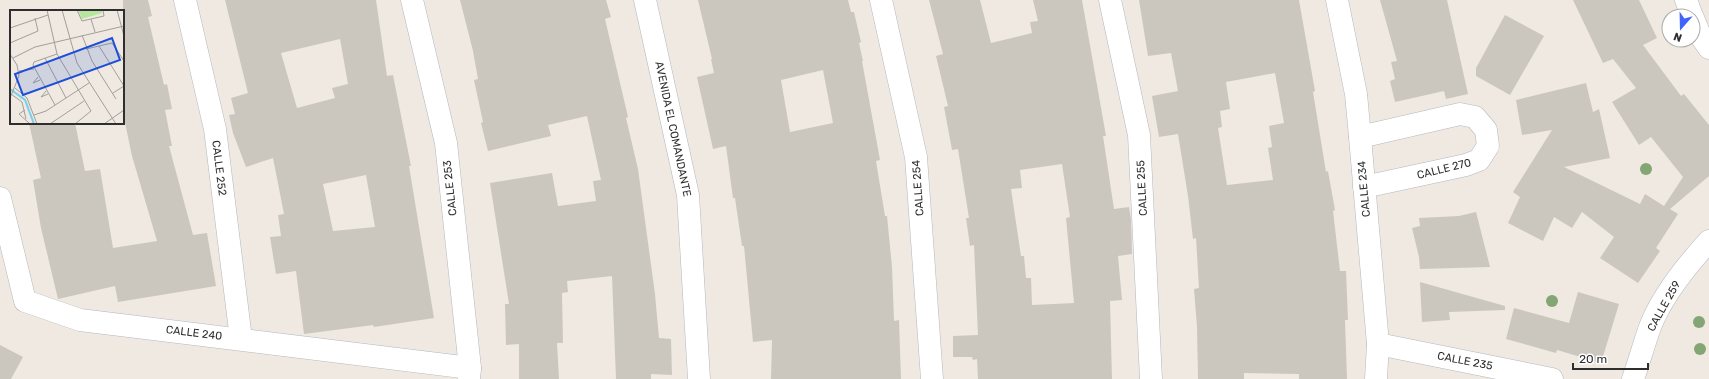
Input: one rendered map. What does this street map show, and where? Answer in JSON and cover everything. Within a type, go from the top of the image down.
[{"type":"street","name":"CALLE 252","points":[[185,0],[214,129],[241,339]]},
{"type":"street","name":"CALLE 253","points":[[412,0],[446,144],[469,373]]},
{"type":"street","name":"AVENIDA EL COMANDANTE","points":[[645,0],[688,195],[699,379]]},
{"type":"street","name":"CALLE 254","points":[[881,0],[916,157],[932,379]]},
{"type":"street","name":"CALLE 255","points":[[1110,0],[1139,135],[1151,379]]},
{"type":"street","name":"CALLE 234","points":[[1337,0],[1356,94],[1378,344],[1376,379]]},
{"type":"street","points":[[1701,36],[1709,48]]},
{"type":"street","name":"CALLE 270","points":[[1360,137],[1460,114],[1475,117],[1486,130],[1488,146],[1479,160],[1466,165],[1364,187]]},
{"type":"street","name":"CALLE 240","points":[[0,198],[25,301],[80,320],[241,339],[469,373]]},
{"type":"street","name":"CALLE 259","points":[[1633,379],[1651,325],[1670,291],[1692,259],[1709,241]]},
{"type":"street","name":"CALLE 235","points":[[1378,344],[1552,379]]},
{"type":"building","points":[[123,0],[148,0],[152,16],[148,17],[164,85],[167,84],[172,109],[165,110],[172,146],[169,146],[193,235],[207,233],[216,286],[118,302],[115,286],[58,299],[41,228],[33,180],[41,178],[29,124],[75,124],[85,171],[100,169],[113,248],[157,241],[132,156],[124,118]]},
{"type":"building","points":[[225,0],[376,0],[387,76],[393,75],[411,166],[409,166],[434,318],[374,327],[373,325],[304,334],[296,271],[276,274],[270,237],[281,236],[278,215],[284,214],[273,158],[246,167],[233,133],[229,115],[235,114],[231,98],[248,93]],"holes":[[[340,39],[348,84],[332,88],[335,98],[297,108],[281,53]],[[366,175],[375,227],[333,231],[323,184]]]},
{"type":"building","points":[[460,0],[606,0],[611,17],[605,19],[628,117],[626,118],[638,169],[655,294],[659,338],[671,339],[672,375],[651,374],[651,379],[616,379],[612,276],[567,281],[568,292],[562,293],[563,343],[557,343],[559,379],[519,379],[519,344],[506,345],[505,304],[509,304],[490,183],[552,173],[558,206],[596,201],[593,181],[601,180],[587,116],[548,125],[551,136],[488,151],[481,123],[483,122],[474,80],[478,79],[473,51]]},
{"type":"building","points":[[698,0],[848,0],[851,12],[854,12],[861,42],[859,43],[880,160],[876,161],[885,216],[887,216],[892,267],[894,321],[899,320],[901,379],[771,379],[772,340],[753,342],[744,246],[742,246],[735,198],[733,198],[726,146],[713,149],[697,77],[714,73]],"holes":[[[823,70],[833,123],[790,132],[781,80]]]},
{"type":"building","points":[[929,0],[980,0],[991,43],[1032,33],[1030,22],[1038,21],[1033,0],[1082,0],[1106,136],[1103,136],[1114,209],[1129,207],[1131,220],[1132,254],[1118,256],[1122,300],[1110,301],[1112,379],[978,379],[977,359],[973,360],[972,357],[953,357],[953,336],[978,335],[974,245],[970,246],[966,218],[969,218],[958,149],[952,150],[944,107],[948,106],[936,56],[943,54]],"holes":[[[1062,164],[1070,217],[1066,218],[1074,303],[1032,305],[1031,278],[1026,278],[1024,256],[1021,256],[1011,189],[1022,188],[1020,170]]]},
{"type":"building","points":[[1139,0],[1299,0],[1315,91],[1313,92],[1326,172],[1328,171],[1335,210],[1333,211],[1340,271],[1346,271],[1348,320],[1345,320],[1347,379],[1299,379],[1299,374],[1244,373],[1244,379],[1198,379],[1197,327],[1194,289],[1199,288],[1196,238],[1193,239],[1178,134],[1159,137],[1152,96],[1178,91],[1171,53],[1148,56]],"holes":[[[1275,73],[1284,123],[1269,126],[1272,147],[1268,148],[1273,180],[1227,185],[1218,128],[1222,127],[1220,111],[1230,109],[1226,82]]]},
{"type":"building","points":[[1380,0],[1447,0],[1468,94],[1446,99],[1444,91],[1395,102],[1390,81],[1395,79],[1391,62],[1397,61]]},
{"type":"building","points":[[1573,0],[1639,0],[1657,38],[1643,45],[1681,96],[1684,94],[1709,125],[1709,176],[1670,209],[1678,214],[1656,248],[1660,251],[1638,283],[1600,258],[1614,237],[1582,212],[1572,228],[1554,217],[1543,241],[1508,223],[1520,197],[1513,192],[1552,130],[1522,135],[1516,100],[1586,83],[1593,112],[1599,109],[1610,158],[1564,167],[1640,204],[1645,194],[1664,206],[1683,177],[1651,137],[1639,145],[1612,102],[1636,88],[1613,59],[1603,63]]},
{"type":"building","points":[[1505,15],[1544,36],[1510,95],[1476,76],[1476,68]]},
{"type":"building","points":[[1476,212],[1490,267],[1420,269],[1419,257],[1412,228],[1420,226],[1419,218],[1459,216]]},
{"type":"building","points":[[1420,282],[1505,306],[1505,310],[1449,312],[1450,320],[1422,322]]},
{"type":"building","points":[[1578,292],[1619,304],[1601,363],[1557,350],[1556,353],[1506,339],[1514,308],[1569,323]]},
{"type":"building","points":[[0,345],[23,357],[11,379],[0,379]]}]
